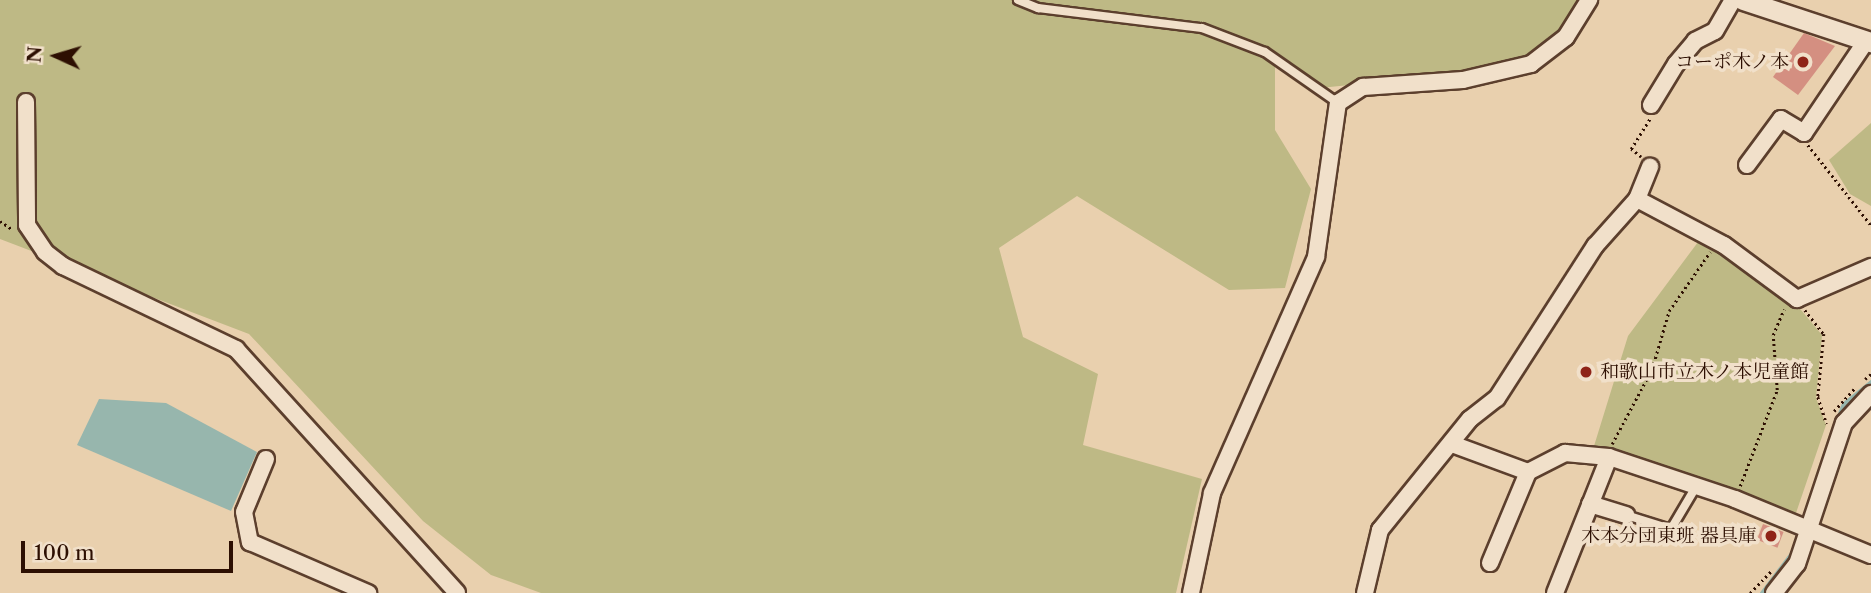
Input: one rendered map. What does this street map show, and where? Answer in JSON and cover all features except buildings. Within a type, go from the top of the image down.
[{"type":"street","points":[[1191,593],[1212,493],[1316,257],[1338,103],[1363,87],[1463,80],[1531,64],[1566,37],[1589,0]]},
{"type":"street","points":[[1651,105],[1676,64],[1695,41],[1715,31],[1733,0]]},
{"type":"street","points":[[1744,0],[1869,41],[1802,132],[1781,119],[1747,165]]},
{"type":"street","points":[[26,102],[27,225],[45,252],[63,266],[236,349],[457,593]]},
{"type":"street","points":[[1366,593],[1380,530],[1452,444],[1469,419],[1497,398],[1595,246],[1637,199],[1650,167]]},
{"type":"street","points":[[1637,199],[1716,240],[1795,297],[1871,267]]},
{"type":"street","points":[[1774,593],[1797,564],[1844,423],[1871,394]]},
{"type":"street","points":[[1452,444],[1528,472]]},
{"type":"street","points":[[1490,564],[1528,472],[1565,453],[1609,457],[1697,485],[1871,555]]},
{"type":"street","points":[[1555,593],[1609,457]]},
{"type":"street","points":[[266,458],[244,512],[250,542],[368,593]]},
{"type":"street","points":[[1590,504],[1626,515]]},
{"type":"lane","points":[[1018,0],[1038,8],[1202,28],[1265,52],[1338,103]]},
{"type":"lane","points":[[1626,515],[1671,529],[1697,485]]},
{"type":"path","points":[[1650,167],[1631,149],[1650,123],[1651,105]]},
{"type":"path","points":[[1802,132],[1871,225]]},
{"type":"path","points":[[1609,457],[1623,416],[1652,369],[1669,311],[1716,240]]},
{"type":"path","points":[[1735,499],[1777,390],[1773,335],[1795,297],[1824,334],[1818,397],[1829,426]]},
{"type":"path","points":[[1625,364],[1652,369]]},
{"type":"path","points":[[1750,593],[1777,564]]},
{"type":"shaded area","points":[[0,0],[1584,0],[1543,50],[1497,70],[1310,89],[1275,60],[1275,130],[1311,189],[1285,288],[1229,290],[1077,196],[999,248],[1023,337],[1098,374],[1083,445],[1202,479],[1176,593],[541,593],[491,575],[423,521],[249,334],[0,239]]},
{"type":"shaded area","points":[[1871,123],[1871,206],[1850,194],[1829,160]]},
{"type":"shaded area","points":[[1701,238],[1796,304],[1822,335],[1816,398],[1826,425],[1796,513],[1594,446],[1628,336]]},
{"type":"water","points":[[99,399],[166,403],[257,452],[231,511],[77,445]]},
{"type":"waterway","points":[[1837,421],[1844,404],[1871,382]]},
{"type":"waterway","points":[[1762,593],[1793,552]]},
{"type":"place","name":"コーポ木ノ本","points":[[1803,62]]},
{"type":"place","name":"和歌山市立木ノ本児童館","points":[[1586,372]]},
{"type":"place","name":"木本分団東班 器具庫","points":[[1771,536]]}]
